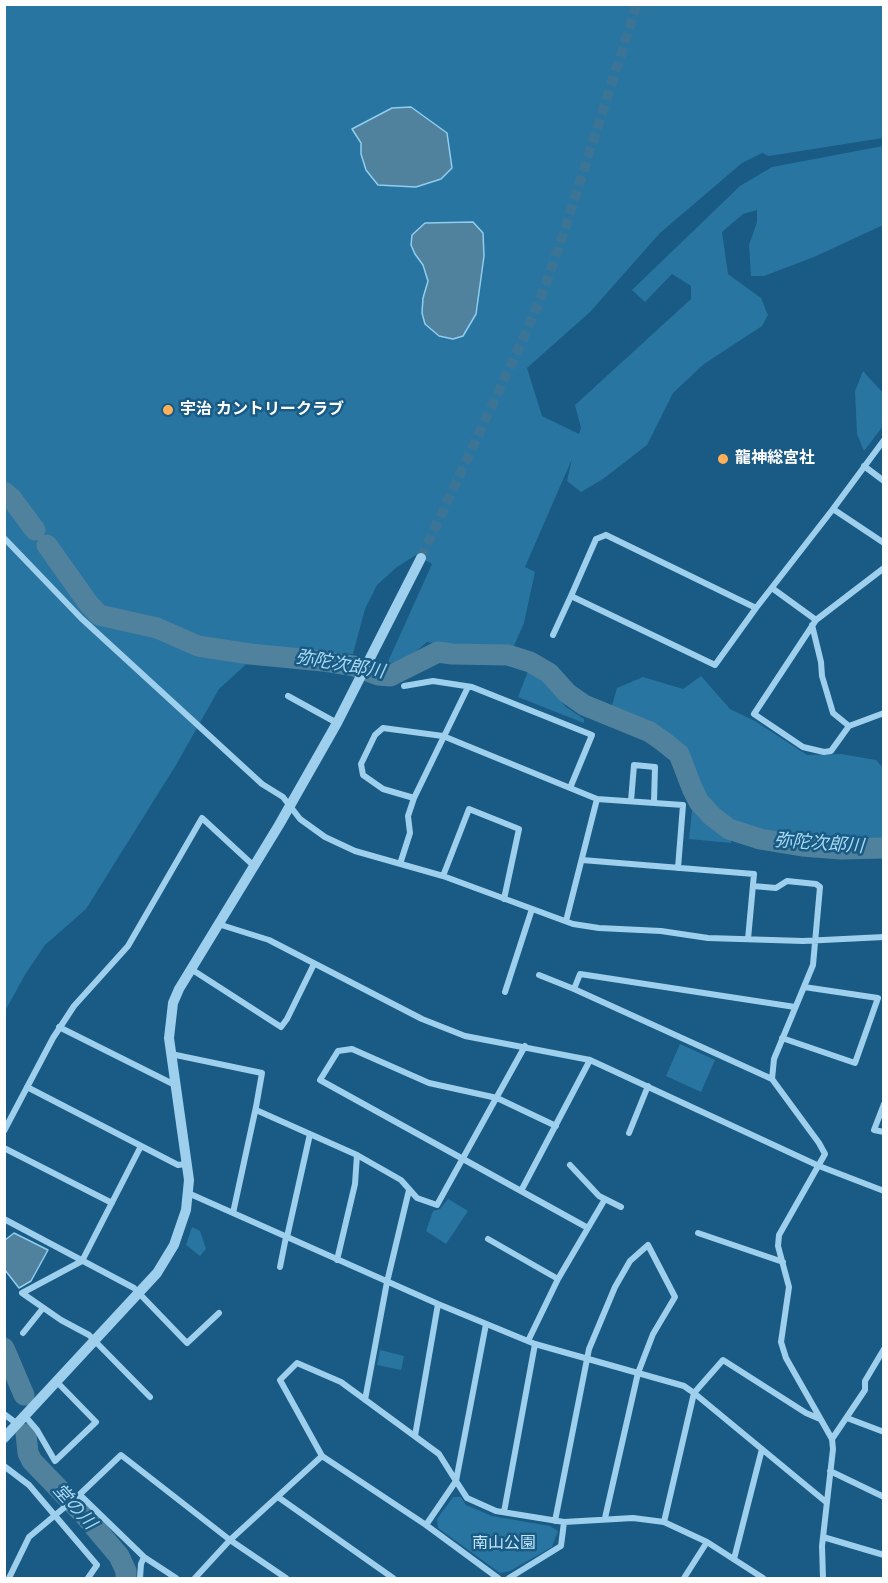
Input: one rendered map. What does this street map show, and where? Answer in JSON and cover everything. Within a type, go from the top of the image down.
[{"type":"street","points":[[571,596],[715,665],[884,440]]},
{"type":"street","points":[[864,466],[884,481]]},
{"type":"street","points":[[833,509],[884,543]]},
{"type":"street","points":[[553,635],[596,539],[606,535],[756,608]]},
{"type":"street","points":[[4,538],[81,618],[262,784],[283,797],[300,819],[325,837],[355,851],[443,876],[566,921],[599,928],[661,931],[708,938],[816,941],[884,937]]},
{"type":"street","points":[[4,1437],[157,1273],[174,1245],[184,1218],[188,1193],[171,1054],[169,1026],[173,1004],[191,969],[290,806],[337,723],[421,558]]},
{"type":"street","points":[[882,716],[849,726],[831,751],[813,751],[803,747],[754,714],[814,623],[884,568]]},
{"type":"street","points":[[772,588],[814,623],[822,676],[833,713],[849,726]]},
{"type":"street","points":[[404,686],[433,681],[468,687],[592,735],[570,788]]},
{"type":"street","points":[[400,864],[410,833],[408,816],[414,798],[468,687]]},
{"type":"street","points":[[288,696],[337,723]]},
{"type":"street","points":[[414,798],[383,789],[363,775],[361,764],[375,735],[383,728],[443,736],[597,799],[683,805],[678,868]]},
{"type":"street","points":[[631,801],[634,765],[655,767],[654,802]]},
{"type":"street","points":[[566,921],[597,799]]},
{"type":"street","points":[[443,876],[469,808],[519,830],[504,899]]},
{"type":"street","points":[[4,1131],[59,1027],[128,946],[202,818],[254,866]]},
{"type":"street","points":[[582,860],[754,874],[748,939]]},
{"type":"street","points":[[753,886],[776,888],[787,881],[816,884],[820,887],[813,965],[774,1059],[772,1079]]},
{"type":"street","points":[[505,992],[532,909]]},
{"type":"street","points":[[218,924],[269,940],[422,1019],[465,1036],[590,1060],[819,1166],[884,1191]]},
{"type":"street","points":[[191,969],[280,1027],[287,1019],[314,964]]},
{"type":"street","points":[[574,989],[580,974],[795,1007]]},
{"type":"street","points":[[539,975],[772,1079],[825,1154],[779,1235],[778,1246],[789,1287],[781,1342],[786,1358],[832,1439],[833,1449],[823,1537],[822,1578]]},
{"type":"street","points":[[782,1038],[855,1063],[878,998],[804,987]]},
{"type":"street","points":[[59,1027],[175,1085]]},
{"type":"street","points":[[256,1110],[357,1155],[401,1180],[417,1198],[437,1206],[525,1046]]},
{"type":"street","points":[[556,1126],[497,1098],[429,1083],[352,1049],[338,1052],[320,1080],[588,1228]]},
{"type":"street","points":[[171,1054],[262,1073],[233,1213]]},
{"type":"street","points":[[521,1191],[590,1060]]},
{"type":"street","points":[[629,1133],[648,1086]]},
{"type":"street","points":[[27,1087],[178,1165],[186,1164]]},
{"type":"street","points":[[884,1104],[874,1130],[884,1132]]},
{"type":"street","points":[[280,1267],[310,1134]]},
{"type":"street","points":[[141,1146],[82,1261],[22,1293],[94,1340],[150,1396]]},
{"type":"street","points":[[4,1148],[112,1203]]},
{"type":"street","points":[[337,1260],[355,1184],[357,1155]]},
{"type":"street","points":[[570,1165],[598,1196],[621,1207]]},
{"type":"street","points":[[365,1400],[387,1282],[410,1190]]},
{"type":"street","points":[[188,1193],[387,1282],[535,1344],[684,1386],[826,1502]]},
{"type":"street","points":[[528,1341],[558,1279],[605,1199]]},
{"type":"street","points":[[4,1219],[134,1288],[187,1343],[219,1313]]},
{"type":"street","points":[[698,1233],[783,1262]]},
{"type":"street","points":[[488,1239],[558,1279]]},
{"type":"street","points":[[555,1521],[589,1349],[615,1287],[630,1261],[648,1245],[675,1297],[653,1334],[638,1373],[605,1518]]},
{"type":"street","points":[[415,1436],[438,1304]]},
{"type":"street","points":[[23,1333],[43,1308]]},
{"type":"street","points":[[426,1525],[456,1481],[486,1324]]},
{"type":"street","points":[[504,1512],[535,1344]]},
{"type":"street","points":[[832,1439],[865,1390],[865,1381],[880,1362],[884,1349]]},
{"type":"street","points":[[664,1522],[694,1393],[723,1360],[806,1413],[820,1419]]},
{"type":"street","points":[[498,1578],[426,1525],[322,1456],[280,1380],[297,1364],[341,1382],[439,1454],[468,1498],[496,1511],[564,1522],[633,1518],[664,1522],[707,1542],[763,1578]]},
{"type":"street","points":[[4,1414],[20,1419],[37,1430],[55,1461],[96,1422],[56,1381]]},
{"type":"street","points":[[847,1418],[884,1432]]},
{"type":"street","points":[[734,1559],[762,1449]]},
{"type":"street","points":[[9,1578],[29,1537],[79,1495],[121,1455],[230,1540],[286,1578]]},
{"type":"street","points":[[195,1578],[230,1540],[322,1456]]},
{"type":"street","points":[[4,1466],[29,1485],[58,1513],[97,1565],[88,1578]]},
{"type":"street","points":[[830,1471],[884,1497]]},
{"type":"street","points":[[79,1495],[144,1557],[176,1578]]},
{"type":"street","points":[[278,1497],[393,1578]]},
{"type":"street","points":[[508,1578],[561,1546],[564,1522]]},
{"type":"street","points":[[823,1537],[884,1555]]},
{"type":"street","points":[[684,1578],[707,1542]]},
{"type":"street","points":[[140,1578],[141,1563],[144,1557]]},
{"type":"street","points":[[522,1570],[528,1578]]},
{"type":"green space","points":[[5,5],[883,5],[883,138],[769,156],[762,153],[742,163],[660,233],[590,312],[527,368],[542,416],[579,434],[581,428],[575,405],[691,299],[691,286],[672,274],[645,302],[632,290],[740,186],[772,167],[883,146],[883,227],[764,276],[751,276],[749,245],[757,222],[757,210],[743,214],[722,232],[728,274],[761,298],[768,315],[762,326],[704,364],[673,393],[647,445],[603,479],[581,492],[567,481],[572,459],[525,567],[535,572],[524,623],[513,648],[461,647],[427,642],[407,659],[387,664],[432,564],[416,555],[397,567],[377,585],[365,609],[353,654],[265,647],[219,689],[176,765],[86,909],[45,945],[5,1011]]},
{"type":"green space","points":[[863,371],[884,394],[883,426],[864,451],[857,434],[855,391]]},
{"type":"green space","points":[[528,671],[543,681],[566,707],[584,719],[584,723],[518,697]]},
{"type":"green space","points":[[701,676],[730,709],[755,721],[807,755],[841,754],[876,760],[883,768],[883,843],[806,839],[760,833],[723,817],[699,790],[686,755],[657,732],[611,709],[617,688],[643,677],[683,689]]},
{"type":"green space","points":[[693,802],[722,830],[732,835],[731,843],[689,839]]},
{"type":"green space","points":[[680,1044],[715,1060],[701,1092],[666,1076]]},
{"type":"green space","points":[[448,1199],[468,1211],[446,1244],[426,1231],[433,1211],[440,1209]]},
{"type":"green space","points":[[192,1227],[200,1231],[206,1249],[200,1256],[186,1245]]},
{"type":"green space","points":[[380,1350],[404,1356],[401,1370],[377,1365]]},
{"type":"green space","name":"南山公園","points":[[453,1497],[461,1497],[466,1505],[492,1516],[550,1526],[558,1531],[552,1547],[510,1571],[500,1573],[438,1528],[437,1519]]},
{"type":"shaded area","points":[[411,107],[447,133],[452,168],[441,179],[416,187],[378,185],[366,170],[361,154],[361,143],[352,129],[392,108]]},
{"type":"shaded area","points":[[473,222],[483,233],[484,256],[476,314],[463,336],[453,339],[439,336],[425,324],[422,313],[428,281],[423,265],[411,245],[412,235],[425,223]]},
{"type":"shaded area","points":[[14,1233],[48,1250],[31,1281],[19,1288],[5,1270],[5,1240]]},
{"type":"waterway","name":"弥陀次郎川","points":[[4,492],[35,530]]},
{"type":"waterway","name":"弥陀次郎川","points":[[47,545],[99,615],[157,628],[198,646],[323,661],[354,666],[378,675],[390,676],[438,652],[508,655],[530,662],[549,673],[567,693],[584,705],[650,732],[679,754],[699,802],[729,829],[760,839],[802,846],[841,849],[884,848]]},
{"type":"waterway","name":"堂の川","points":[[4,1348],[24,1395]]},
{"type":"waterway","name":"堂の川","points":[[26,1434],[28,1453],[32,1461],[87,1518],[119,1556],[126,1571],[126,1578]]},
{"type":"tunnel","points":[[421,558],[540,300],[637,4]]},
{"type":"place","name":"宇治 カントリークラブ","points":[[168,410]]},
{"type":"place","name":"龍神総宮社","points":[[723,459]]}]
